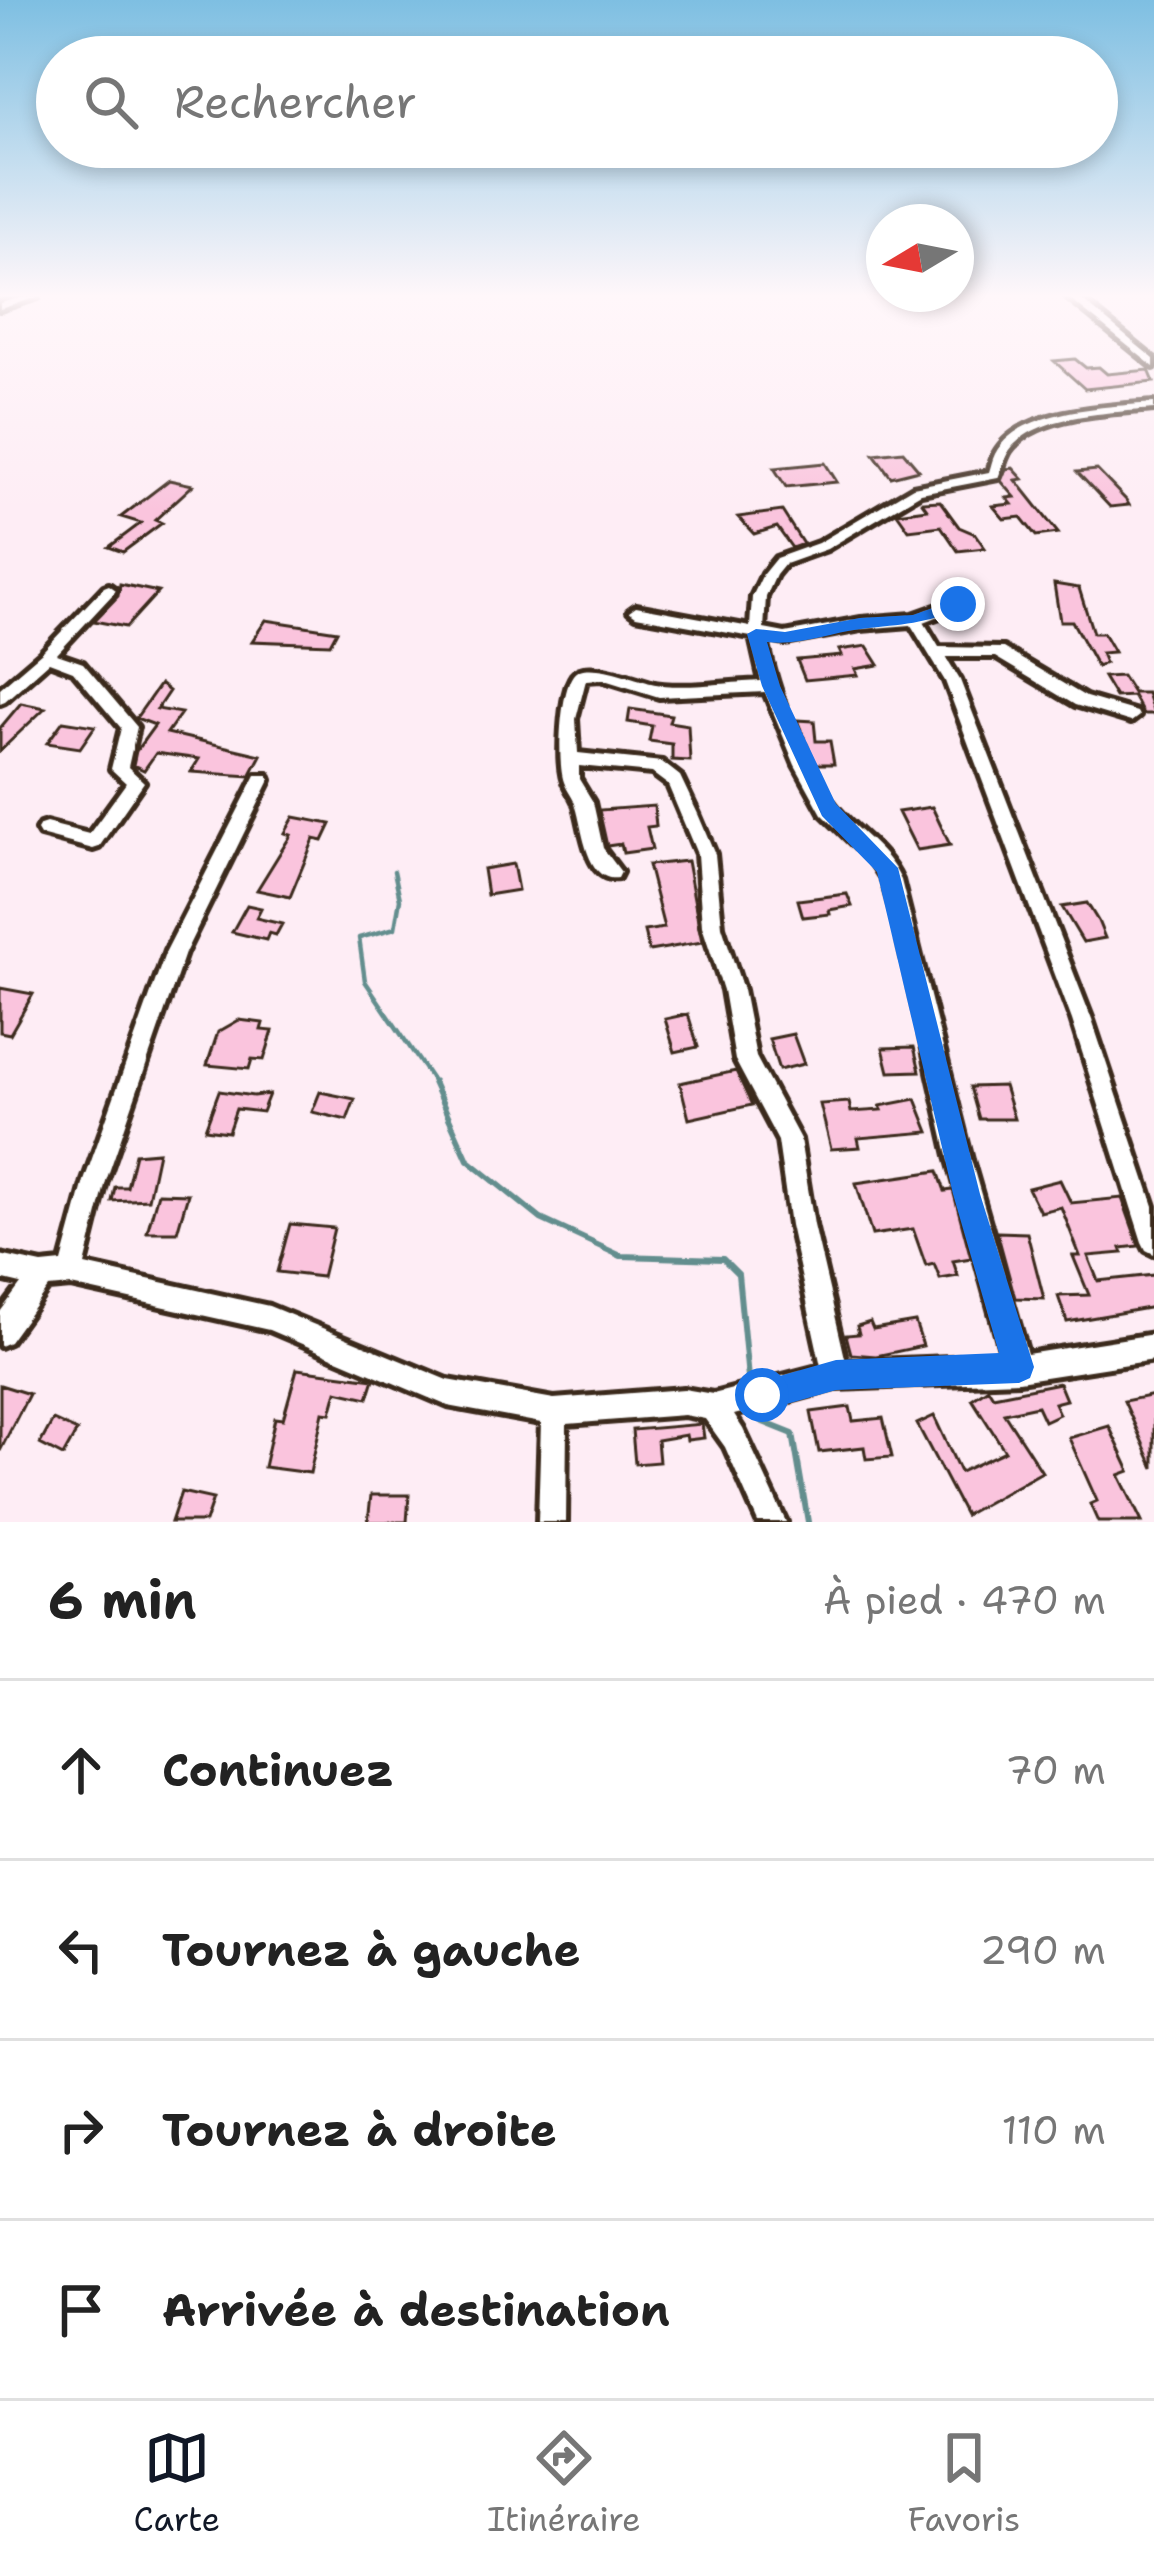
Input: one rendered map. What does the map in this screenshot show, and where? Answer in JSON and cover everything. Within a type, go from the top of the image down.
[{"type":"street","points":[[1019,1367],[966,1194],[887,868],[829,810],[771,686],[756,634],[757,599],[780,560],[792,551],[816,549],[908,500],[917,490],[994,475],[1003,448],[1058,417],[1154,406]]},
{"type":"street","points":[[0,697],[47,656],[109,590]]},
{"type":"street","points":[[636,611],[785,638],[860,623],[915,620],[958,604]]},
{"type":"street","points":[[915,620],[952,680],[1082,1020],[1154,1242]]},
{"type":"street","points":[[934,652],[998,652],[1081,701],[1132,716]]},
{"type":"street","points":[[46,830],[93,842],[136,782],[119,769],[129,727],[78,667],[47,656]]},
{"type":"street","points":[[612,872],[596,851],[584,802],[571,780],[568,719],[580,675],[601,674],[659,691],[771,686]]},
{"type":"street","points":[[569,759],[656,767],[674,781],[689,814],[706,854],[712,926],[734,990],[746,1060],[789,1139],[802,1225],[836,1375]]},
{"type":"street","points":[[71,1274],[95,1181],[176,951],[262,780]]},
{"type":"street","points":[[0,1267],[42,1276],[71,1274],[269,1318],[448,1393],[554,1412],[684,1402],[713,1407],[836,1375],[1019,1367],[1154,1347]]},
{"type":"street","points":[[0,1333],[42,1276]]},
{"type":"street","points":[[713,1407],[734,1438],[772,1522]]},
{"type":"street","points":[[552,1522],[554,1412]]},
{"type":"building","points":[[1062,368],[1100,368],[1107,374],[1149,370],[1154,382],[1085,389]]},
{"type":"building","points":[[903,451],[919,470],[891,477],[874,454]]},
{"type":"building","points":[[825,463],[837,482],[786,487],[774,468]]},
{"type":"building","points":[[1013,468],[1023,479],[1016,480],[1058,533],[1036,536],[1021,517],[1004,519],[993,506],[1012,504],[1007,498],[1015,497],[1001,481],[1006,469]]},
{"type":"building","points":[[1097,470],[1129,505],[1110,507],[1077,472]]},
{"type":"building","points":[[169,480],[193,485],[155,520],[162,523],[123,552],[109,547],[141,523],[121,517]]},
{"type":"building","points":[[940,501],[959,527],[975,534],[985,548],[958,551],[941,526],[909,530],[897,513],[927,509],[922,502]]},
{"type":"building","points":[[782,511],[803,544],[792,548],[777,527],[754,534],[738,517]]},
{"type":"building","points":[[120,584],[158,592],[126,627],[94,621],[118,596]]},
{"type":"building","points":[[1054,584],[1079,588],[1093,633],[1103,633],[1114,652],[1101,653],[1105,663],[1097,667],[1072,621],[1060,621]]},
{"type":"building","points":[[266,620],[337,631],[330,644],[252,641]]},
{"type":"building","points":[[867,646],[879,665],[855,669],[858,675],[805,680],[797,660],[842,656],[839,650]]},
{"type":"building","points":[[1122,676],[1133,693],[1147,693],[1154,714],[1143,714],[1133,696],[1115,697],[1103,677]]},
{"type":"building","points":[[160,684],[169,691],[157,709],[181,713],[167,733],[261,755],[250,776],[191,772],[199,759],[156,753],[144,770],[133,765],[136,751],[155,725],[136,718]]},
{"type":"building","points":[[21,703],[45,708],[0,751],[0,728]]},
{"type":"building","points":[[630,709],[671,715],[669,722],[688,725],[690,761],[672,760],[672,744],[649,741],[652,726],[628,722]]},
{"type":"building","points":[[797,720],[814,721],[816,741],[830,741],[834,764],[815,764]]},
{"type":"building","points":[[63,721],[95,726],[80,748],[47,743]]},
{"type":"building","points":[[654,806],[656,826],[647,827],[652,849],[623,853],[621,844],[607,846],[599,810]]},
{"type":"building","points":[[932,807],[950,845],[917,850],[898,812]]},
{"type":"building","points":[[294,817],[331,824],[323,841],[314,839],[290,897],[257,890],[291,835],[285,833]]},
{"type":"building","points":[[687,861],[702,942],[649,951],[644,931],[664,928],[648,865]]},
{"type":"building","points":[[513,864],[518,890],[487,895],[483,869]]},
{"type":"building","points":[[847,894],[852,906],[803,917],[798,900]]},
{"type":"building","points":[[1087,903],[1105,938],[1083,942],[1062,907]]},
{"type":"building","points":[[247,905],[261,908],[256,918],[282,924],[276,935],[269,933],[266,940],[232,932]]},
{"type":"building","points":[[0,988],[33,994],[10,1034],[0,1032]]},
{"type":"building","points":[[688,1014],[698,1047],[675,1052],[665,1019]]},
{"type":"building","points":[[239,1020],[263,1023],[261,1030],[273,1031],[264,1060],[252,1059],[249,1069],[207,1065],[218,1032]]},
{"type":"building","points":[[793,1034],[804,1064],[779,1070],[769,1039]]},
{"type":"building","points":[[914,1047],[920,1071],[889,1072],[883,1048]]},
{"type":"building","points":[[736,1071],[752,1105],[689,1119],[680,1083]]},
{"type":"building","points":[[1004,1086],[1014,1119],[979,1119],[970,1087]]},
{"type":"building","points":[[219,1091],[269,1094],[262,1112],[236,1109],[228,1132],[205,1129]]},
{"type":"building","points":[[320,1092],[355,1099],[347,1120],[312,1112]]},
{"type":"building","points":[[916,1099],[929,1132],[858,1138],[860,1147],[831,1149],[820,1104],[849,1102],[851,1112],[882,1110],[880,1106]]},
{"type":"building","points":[[158,1152],[148,1199],[112,1201],[115,1187],[127,1187],[135,1154]]},
{"type":"building","points":[[938,1171],[945,1191],[953,1190],[971,1258],[953,1261],[958,1276],[940,1279],[934,1264],[926,1266],[913,1229],[872,1235],[856,1183]]},
{"type":"building","points":[[1060,1180],[1071,1203],[1122,1198],[1139,1246],[1121,1248],[1123,1253],[1088,1256],[1098,1281],[1154,1275],[1154,1307],[1067,1322],[1058,1296],[1089,1295],[1073,1256],[1080,1256],[1061,1207],[1040,1212],[1028,1188]]},
{"type":"building","points":[[158,1193],[188,1194],[177,1232],[147,1232]]},
{"type":"building","points":[[290,1224],[334,1228],[322,1277],[277,1272]]},
{"type":"building","points":[[997,1232],[1027,1233],[1044,1299],[1015,1298]]},
{"type":"building","points":[[870,1322],[873,1329],[915,1322],[923,1346],[876,1356],[851,1354],[846,1335],[859,1334],[857,1326]]},
{"type":"building","points":[[297,1369],[374,1379],[368,1398],[337,1391],[331,1413],[323,1412],[310,1473],[264,1467],[275,1418],[283,1419]]},
{"type":"building","points":[[1059,1383],[1066,1400],[1054,1403],[1059,1414],[1044,1421],[1037,1406],[1004,1413],[1042,1472],[965,1515],[917,1424],[934,1416],[960,1472],[1005,1451],[972,1399],[988,1388],[993,1396]]},
{"type":"building","points":[[0,1385],[29,1394],[0,1451]]},
{"type":"building","points":[[1154,1395],[1154,1468],[1124,1401]]},
{"type":"building","points":[[850,1407],[853,1421],[883,1418],[892,1457],[866,1459],[864,1447],[819,1452],[811,1412]]},
{"type":"building","points":[[53,1420],[77,1431],[63,1456],[40,1444]]},
{"type":"building","points":[[702,1424],[704,1438],[687,1440],[686,1435],[657,1440],[659,1462],[635,1464],[632,1430]]},
{"type":"building","points":[[1109,1426],[1130,1471],[1119,1475],[1142,1522],[1098,1522],[1090,1504],[1097,1501],[1069,1438]]},
{"type":"building","points":[[181,1492],[213,1499],[205,1522],[171,1522]]},
{"type":"building","points":[[371,1495],[409,1495],[407,1522],[368,1522]]},
{"type":"waterway","points":[[394,871],[400,899],[395,928],[359,938],[365,981],[432,1080]]},
{"type":"waterway","points":[[432,1080],[468,1160],[541,1219],[621,1256],[723,1259],[738,1274],[749,1389]]},
{"type":"waterway","points":[[754,1405],[763,1422],[793,1434],[808,1522]]},
{"type":"route","points":[[762,1395],[836,1375],[1019,1367],[966,1194],[887,868],[829,810],[771,686],[756,634],[785,638],[860,623],[915,620],[958,604]]}]
